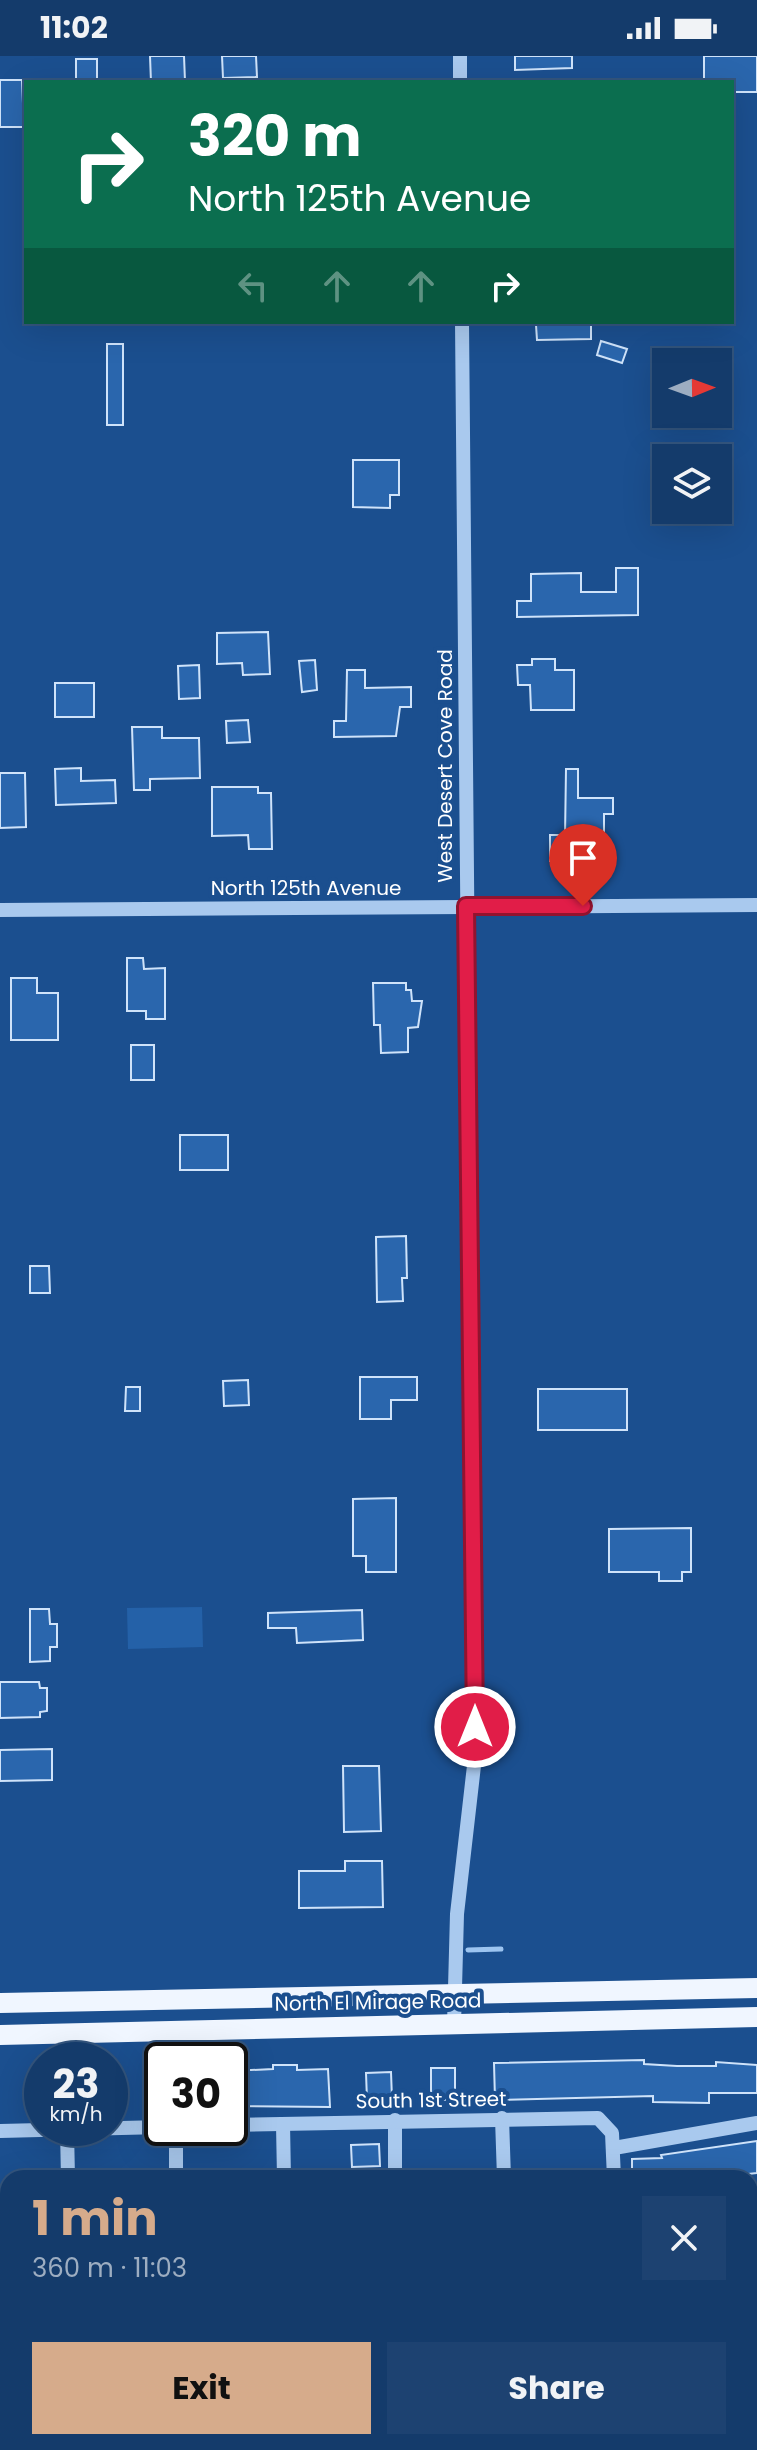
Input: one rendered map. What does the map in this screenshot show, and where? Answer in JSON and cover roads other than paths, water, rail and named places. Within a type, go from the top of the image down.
[{"type":"main road","name":"North El Mirage Road","points":[[0,2003],[757,1988]]},
{"type":"main road","name":"North El Mirage Road","points":[[0,2035],[757,2017]]},
{"type":"street","points":[[460,56],[460,80]]},
{"type":"street","name":"West Desert Cove Road","points":[[454,2025],[457,1914],[475,1757],[462,324]]},
{"type":"street","name":"North 125th Avenue","points":[[0,910],[757,905]]},
{"type":"street","points":[[502,2118],[504,2170]]},
{"type":"street","name":"South 1st Street","points":[[248,2125],[598,2118],[612,2133],[614,2148]]},
{"type":"street","points":[[395,2120],[395,2170]]},
{"type":"street","points":[[614,2170],[614,2148],[757,2123]]},
{"type":"street","points":[[283,2124],[284,2170]]},
{"type":"street","points":[[0,2131],[24,2131]]},
{"type":"street","points":[[67,2146],[68,2170]]},
{"type":"street","points":[[176,2146],[176,2170]]},
{"type":"waterway","points":[[468,1950],[501,1949]]}]
